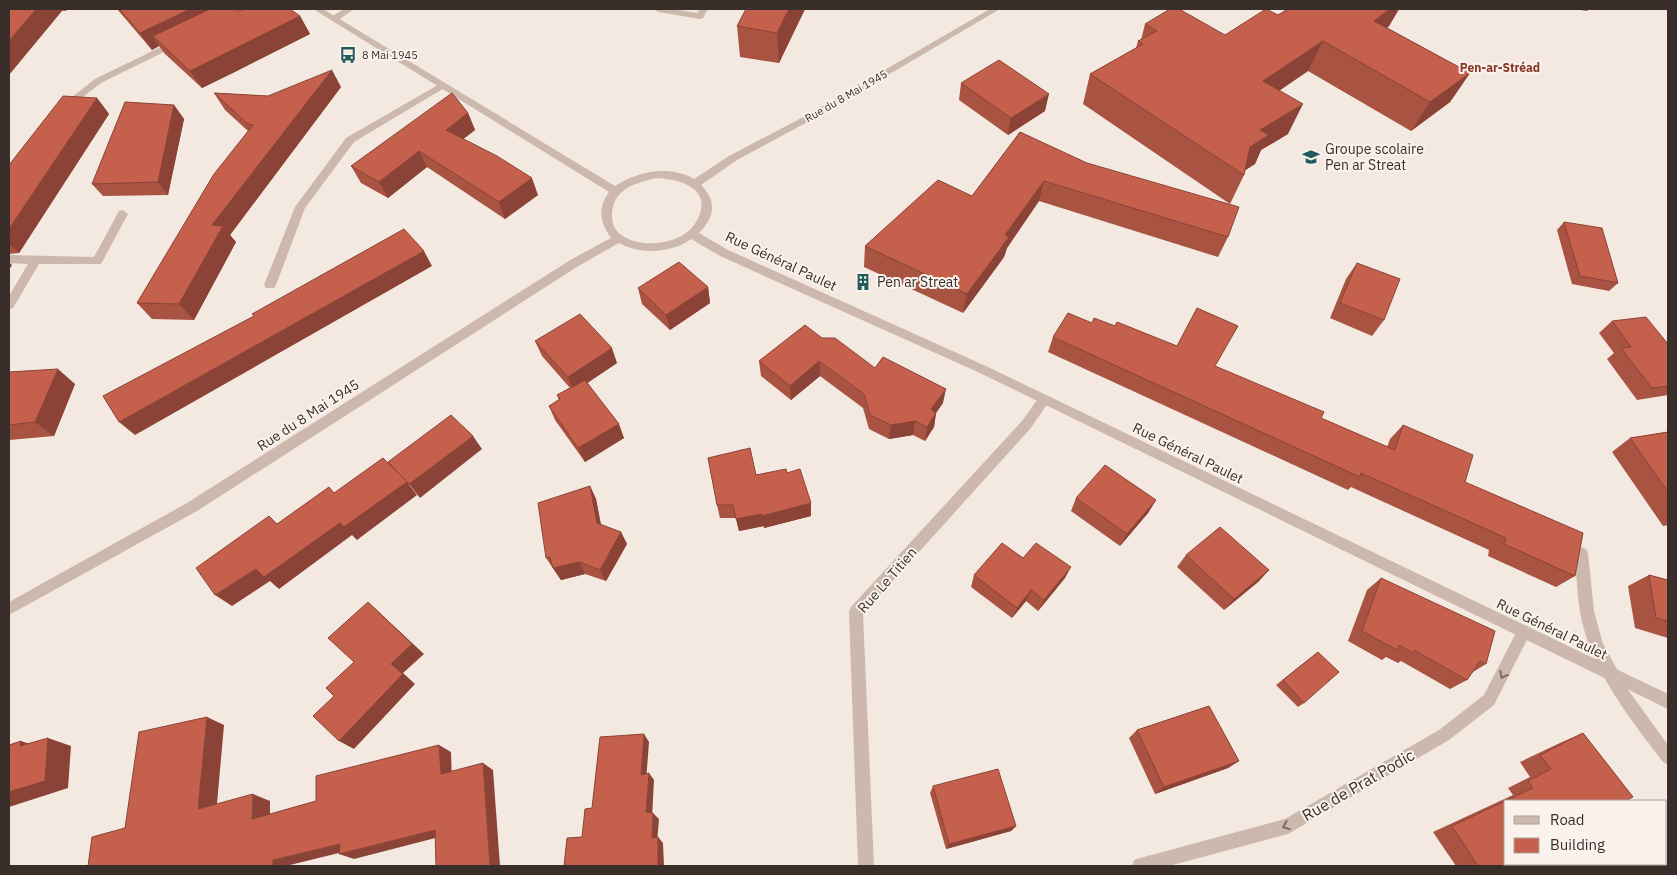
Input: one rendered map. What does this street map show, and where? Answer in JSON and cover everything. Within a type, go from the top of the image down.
[{"type":"street","points":[[317,9],[616,191]]},
{"type":"street","points":[[334,18],[350,9]]},
{"type":"street","points":[[658,9],[700,16],[704,9]]},
{"type":"street","name":"Rue du 8 Mai 1945","points":[[695,184],[733,158],[810,117],[996,9]]},
{"type":"street","points":[[56,118],[68,102],[98,81],[186,38]]},
{"type":"street","points":[[270,285],[300,207],[350,140],[443,85]]},
{"type":"street","points":[[656,174],[678,176],[695,184],[706,195],[708,208],[704,222],[692,235],[675,244],[655,248],[635,246],[618,239],[608,228],[605,215],[608,202],[616,191],[634,179],[656,174]]},
{"type":"street","points":[[9,259],[96,261],[123,214]]},
{"type":"street","name":"Rue Général Paulet","points":[[692,235],[724,253],[984,370],[1668,702]]},
{"type":"street","name":"Rue du 8 Mai 1945","points":[[9,609],[192,506],[553,277],[618,239]]},
{"type":"street","points":[[9,305],[36,260]]},
{"type":"street","name":"Rue Le Titien","points":[[866,866],[856,612],[1026,425],[1044,400]]},
{"type":"street","points":[[1581,553],[1591,629],[1612,675],[1645,727],[1668,757]]},
{"type":"street","name":"Rue de Prat Podic","points":[[1140,866],[1288,826],[1444,735],[1489,700],[1512,659],[1524,632]]},
{"type":"building","points":[[9,9],[36,9],[9,41]]},
{"type":"building","points":[[119,9],[190,9],[140,33]]},
{"type":"building","points":[[210,9],[235,9],[239,11],[244,9],[290,9],[300,16],[190,71],[153,36]]},
{"type":"building","points":[[746,9],[789,9],[777,33],[737,26]]},
{"type":"building","points":[[1170,9],[1179,9],[1225,35],[1266,9],[1278,15],[1288,9],[1390,9],[1374,21],[1470,73],[1430,102],[1323,41],[1263,81],[1303,104],[1260,130],[1269,135],[1250,147],[1244,175],[1090,74],[1143,44],[1138,41],[1157,31],[1145,24]]},
{"type":"building","points":[[999,60],[1049,94],[1011,118],[961,83]]},
{"type":"building","points":[[332,70],[212,225],[223,226],[179,304],[137,303],[214,174],[253,125],[248,124],[214,93],[268,96]]},
{"type":"building","points":[[452,93],[468,113],[446,130],[497,156],[532,178],[499,202],[419,151],[379,182],[351,166]]},
{"type":"building","points":[[63,96],[97,98],[9,229],[9,165]]},
{"type":"building","points":[[125,102],[174,105],[158,182],[92,184]]},
{"type":"building","points":[[1020,132],[1087,163],[1239,207],[1228,237],[1044,181],[1005,235],[1009,237],[967,294],[865,246],[938,180],[972,196]]},
{"type":"building","points":[[1564,222],[1602,228],[1618,283],[1580,276]]},
{"type":"building","points":[[404,229],[424,251],[119,422],[103,396],[254,316],[252,314]]},
{"type":"building","points":[[679,262],[708,287],[666,315],[638,288]]},
{"type":"building","points":[[1357,263],[1400,279],[1384,320],[1340,303]]},
{"type":"building","points":[[1197,308],[1238,326],[1215,366],[1324,412],[1321,418],[1395,450],[1403,425],[1473,455],[1465,482],[1583,533],[1575,576],[1504,544],[1506,538],[1361,473],[1360,477],[1053,337],[1068,313],[1092,323],[1094,318],[1115,326],[1117,322],[1177,346]]},
{"type":"building","points":[[580,314],[612,348],[568,377],[535,341]]},
{"type":"building","points":[[1646,317],[1668,344],[1668,386],[1652,388],[1621,348],[1631,347],[1612,321]]},
{"type":"building","points":[[805,325],[822,338],[835,338],[875,368],[883,357],[946,389],[931,409],[936,413],[927,427],[915,421],[891,425],[870,415],[864,394],[819,361],[790,386],[759,361]]},
{"type":"building","points":[[58,369],[35,422],[9,425],[9,372]]},
{"type":"building","points":[[585,380],[619,424],[578,448],[549,406],[560,399],[557,395]]},
{"type":"building","points":[[451,415],[473,436],[409,484],[388,462]]},
{"type":"building","points":[[1668,432],[1668,492],[1630,438]]},
{"type":"building","points":[[750,448],[756,475],[786,469],[787,473],[800,469],[811,503],[762,516],[762,514],[736,519],[733,505],[717,505],[708,458]]},
{"type":"building","points":[[383,458],[407,482],[344,527],[340,523],[264,577],[256,569],[215,595],[196,568],[269,516],[277,524],[329,487],[334,493]]},
{"type":"building","points":[[1105,465],[1156,500],[1127,534],[1076,498]]},
{"type":"building","points":[[590,486],[597,523],[621,532],[600,570],[579,562],[553,568],[550,557],[546,558],[538,503]]},
{"type":"building","points":[[1220,527],[1269,570],[1234,599],[1186,555]]},
{"type":"building","points":[[1002,543],[1023,558],[1036,543],[1071,567],[1044,600],[1031,590],[1017,608],[974,575]]},
{"type":"building","points":[[1649,575],[1668,580],[1668,621],[1656,618]]},
{"type":"building","points":[[1381,578],[1495,631],[1486,664],[1480,661],[1467,680],[1414,650],[1413,653],[1399,645],[1397,650],[1362,631]]},
{"type":"building","points":[[368,602],[412,644],[391,664],[403,674],[339,741],[313,716],[334,696],[326,688],[354,662],[328,638]]},
{"type":"building","points":[[1318,652],[1339,672],[1304,703],[1283,680]]},
{"type":"building","points":[[1209,706],[1239,761],[1164,787],[1137,730]]},
{"type":"building","points":[[207,717],[198,809],[253,794],[252,819],[316,801],[316,776],[439,745],[441,774],[483,763],[490,866],[436,866],[435,830],[339,854],[340,844],[273,860],[273,866],[88,866],[92,837],[125,828],[139,732]]},
{"type":"building","points":[[1583,733],[1633,797],[1627,800],[1507,800],[1533,788],[1528,781],[1551,769],[1540,755]]},
{"type":"building","points":[[644,734],[641,775],[649,773],[646,812],[653,813],[652,838],[658,837],[658,866],[564,866],[567,838],[582,837],[585,809],[592,808],[600,737]]},
{"type":"building","points":[[48,738],[45,781],[9,792],[9,745],[21,741],[20,746]]},
{"type":"building","points":[[998,769],[1016,826],[949,844],[933,786]]},
{"type":"building","points":[[1504,802],[1504,865],[1542,865],[1478,866],[1452,826]]},
{"type":"place","name":"8 Mai 1945","points":[[348,55]]},
{"type":"place","name":"Groupe scolaire Pen ar Streat","points":[[1311,157]]},
{"type":"place","name":"Pen ar Streat","points":[[863,282]]},
{"type":"district","name":"Pen-ar-Stréad","points":[[1500,68]]}]
